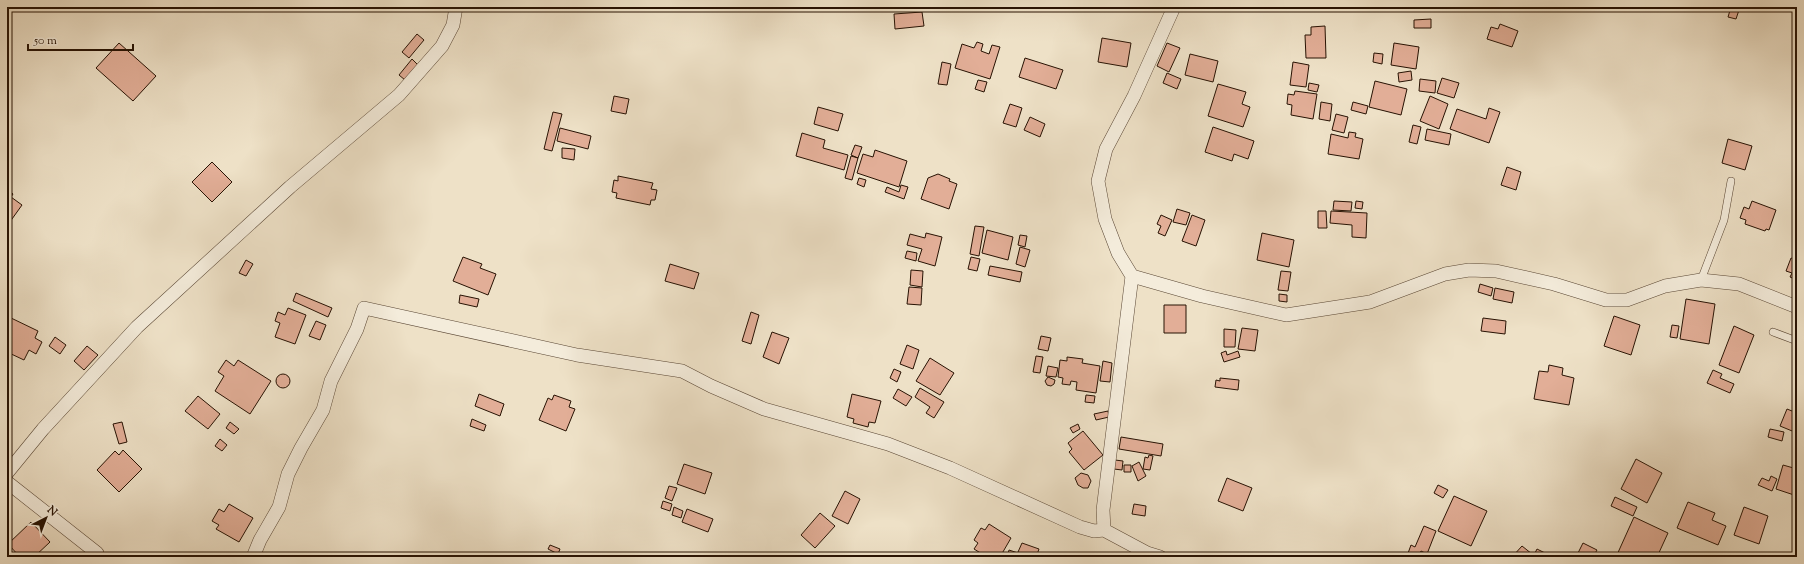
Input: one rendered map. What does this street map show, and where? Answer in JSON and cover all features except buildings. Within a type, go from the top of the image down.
[{"type":"street","points":[[7,473],[43,429],[137,327],[290,187],[399,95],[442,46],[453,25],[456,7]]},
{"type":"street","points":[[1104,530],[1103,510],[1132,276],[1118,253],[1104,219],[1098,181],[1106,149],[1134,96],[1174,7]]},
{"type":"street","points":[[1132,276],[1202,296],[1286,315],[1370,302],[1445,274],[1469,270],[1496,272],[1554,284],[1606,300],[1627,300],[1665,286],[1701,280],[1739,284],[1797,307]]},
{"type":"street","points":[[253,557],[260,540],[279,507],[288,474],[323,410],[331,381],[357,329],[364,308],[577,355],[682,371],[711,386],[764,408],[888,444],[950,468],[1080,527],[1094,531],[1104,530],[1147,553],[1160,557]]},
{"type":"street","points":[[7,482],[97,553]]},
{"type":"lane","points":[[1701,280],[1724,220],[1731,181]]},
{"type":"lane","points":[[1773,332],[1797,341]]}]
